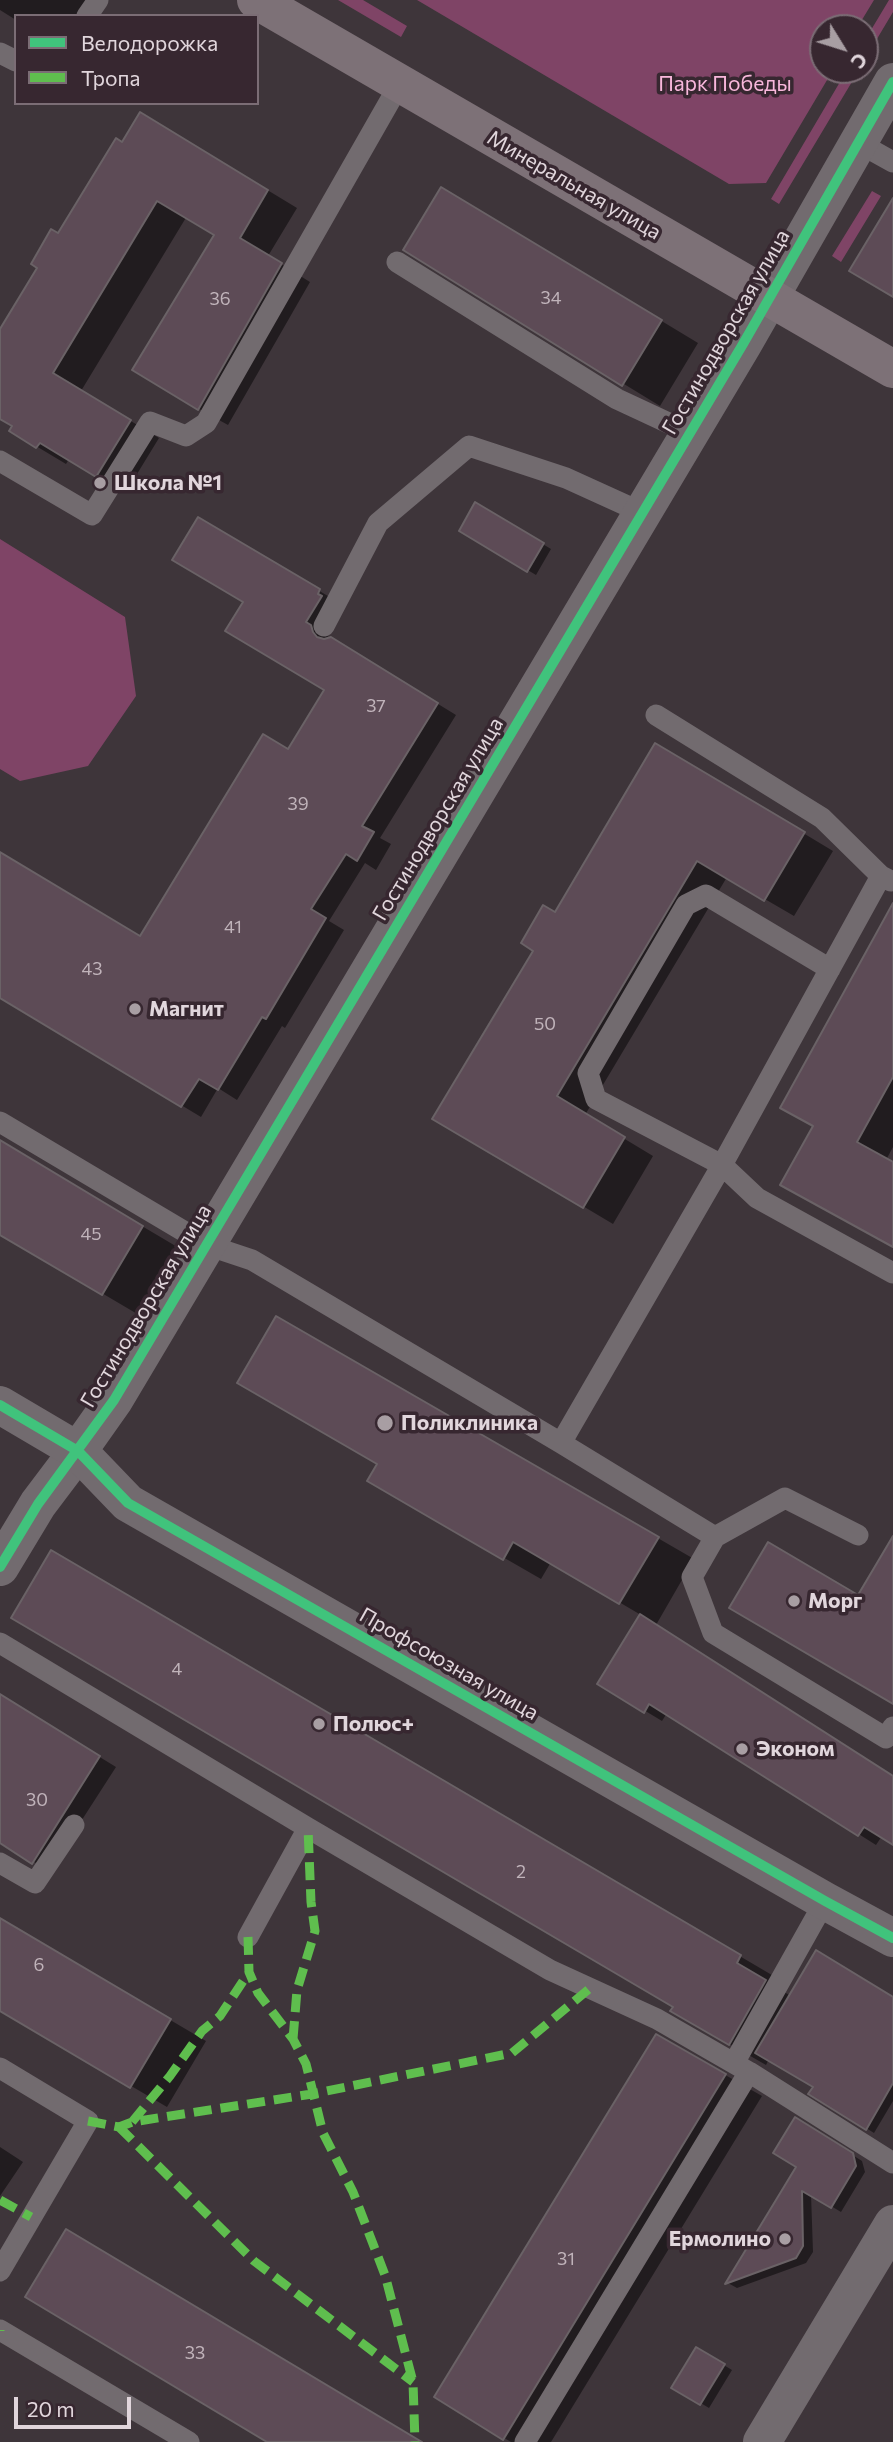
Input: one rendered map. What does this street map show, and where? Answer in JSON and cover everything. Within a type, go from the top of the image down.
[{"type":"main road","name":"Минеральная улица","points":[[256,0],[893,369]]},
{"type":"street","name":"Гостинодворская улица","points":[[0,1567],[38,1504],[114,1400],[643,513],[893,82]]},
{"type":"street","name":"Профсоюзная улица","points":[[0,1405],[78,1451],[128,1503],[893,1938]]},
{"type":"street","points":[[762,2442],[893,2224]]},
{"type":"lane","points":[[0,461],[92,515],[150,422],[186,436],[206,423],[400,85]]},
{"type":"lane","points":[[857,142],[893,162]]},
{"type":"lane","points":[[397,262],[617,398],[690,433]]},
{"type":"lane","points":[[324,626],[378,523],[469,446],[566,478],[643,513]]},
{"type":"lane","points":[[561,1443],[722,1165],[830,969],[887,879],[822,818],[656,715]]},
{"type":"lane","points":[[830,969],[706,895],[687,905],[588,1073],[596,1099],[722,1165],[757,1198],[893,1273]]},
{"type":"lane","points":[[0,1122],[207,1245],[252,1260],[715,1537]]},
{"type":"lane","points":[[859,1535],[785,1498],[715,1537],[692,1577],[713,1633],[886,1738],[893,1727]]},
{"type":"lane","points":[[0,1643],[550,1970],[657,2019],[742,2068],[893,2163]]},
{"type":"lane","points":[[0,1863],[35,1883],[74,1825]]},
{"type":"lane","points":[[248,1937],[308,1828]]},
{"type":"lane","points":[[525,2442],[742,2068],[825,1901]]},
{"type":"lane","points":[[0,2068],[88,2121],[0,2271]]},
{"type":"lane","points":[[0,2330],[188,2442]]},
{"type":"green space","points":[[338,0],[363,0],[407,26],[401,37]]},
{"type":"green space","name":"Парк Победы","points":[[417,0],[874,0],[866,14],[809,14],[809,84],[825,84],[766,183],[729,184]]},
{"type":"green space","points":[[889,0],[893,0],[893,12],[879,36],[879,17]]},
{"type":"green space","points":[[839,84],[851,84],[779,204],[771,199]]},
{"type":"green space","points":[[872,191],[881,196],[841,262],[832,256]]},
{"type":"green space","points":[[0,539],[125,617],[136,696],[88,766],[20,781],[0,769]]},
{"type":"building","points":[[140,112],[268,190],[240,238],[282,263],[198,410],[132,370],[214,235],[157,201],[53,373],[131,420],[96,477],[40,443],[36,448],[9,431],[12,426],[0,419],[0,329],[37,268],[31,264],[51,229],[58,233],[116,138],[122,142]]},
{"type":"building","points":[[441,187],[662,320],[622,386],[403,250]]},
{"type":"building","points":[[893,198],[893,297],[849,271]]},
{"type":"building","points":[[475,502],[544,543],[527,572],[459,531]]},
{"type":"building","points":[[198,517],[320,589],[318,594],[322,596],[306,622],[311,625],[317,637],[331,637],[438,703],[362,826],[374,832],[357,861],[346,854],[311,909],[326,918],[266,1019],[262,1017],[218,1090],[199,1079],[181,1107],[0,998],[0,852],[140,936],[263,734],[288,749],[324,690],[225,631],[243,602],[172,560]]},
{"type":"building","points":[[655,743],[805,832],[764,901],[697,861],[557,1096],[625,1137],[583,1208],[432,1119],[533,951],[521,943],[543,905],[555,912]]},
{"type":"building","points":[[893,903],[893,1077],[857,1142],[893,1162],[893,1247],[780,1185],[813,1126],[780,1108]]},
{"type":"building","points":[[0,1140],[143,1226],[102,1295],[0,1235]]},
{"type":"building","name":"Поликлиника","points":[[276,1316],[659,1537],[619,1604],[513,1542],[503,1560],[367,1481],[377,1464],[237,1383]]},
{"type":"building","points":[[893,1536],[893,1704],[729,1608],[768,1542],[858,1595]]},
{"type":"building","points":[[51,1550],[741,1955],[737,1963],[766,1980],[729,2045],[670,2011],[673,2007],[11,1618]]},
{"type":"building","points":[[640,1614],[893,1776],[893,1845],[864,1827],[858,1836],[649,1704],[644,1713],[597,1684]]},
{"type":"building","points":[[0,1694],[100,1756],[32,1864],[0,1843]]},
{"type":"building","points":[[0,1918],[171,2019],[130,2088],[0,2011]]},
{"type":"building","points":[[816,1950],[893,1997],[893,2083],[866,2130],[808,2094],[813,2087],[755,2053]]},
{"type":"building","points":[[656,2034],[726,2074],[503,2440],[434,2397]]},
{"type":"building","points":[[795,2117],[853,2153],[856,2166],[831,2208],[802,2191],[803,2246],[796,2258],[725,2284],[796,2167],[773,2153]]},
{"type":"building","points":[[66,2229],[422,2442],[267,2442],[25,2297]]},
{"type":"building","points":[[696,2347],[725,2364],[700,2405],[671,2388]]},
{"type":"marked path","points":[[293,2039],[297,1990],[315,1931],[308,1828]]},
{"type":"marked path","points":[[248,1937],[249,1972],[258,1993],[293,2039],[306,2064],[323,2133],[353,2192],[385,2275],[413,2382],[415,2442]]},
{"type":"marked path","points":[[132,2122],[202,2031],[220,2016],[249,1972]]},
{"type":"marked path","points":[[88,2121],[119,2127],[132,2122],[312,2094],[512,2053],[589,1989]]},
{"type":"marked path","points":[[119,2127],[254,2261],[413,2382]]},
{"type":"marked path","points":[[0,2200],[31,2217]]},
{"type":"cycle path","points":[[0,1567],[38,1504],[114,1400],[743,344],[893,82]]},
{"type":"cycle path","points":[[0,1405],[78,1451],[128,1503],[893,1938]]},
{"type":"place","name":"Школа №1","points":[[100,483]]},
{"type":"place","name":"Магнит","points":[[135,1009]]},
{"type":"place","name":"Поликлиника","points":[[385,1423]]},
{"type":"place","name":"Морг","points":[[794,1601]]},
{"type":"place","name":"Полюс+","points":[[319,1724]]},
{"type":"place","name":"Эконом","points":[[742,1749]]},
{"type":"place","name":"Ермолино","points":[[785,2239]]}]
